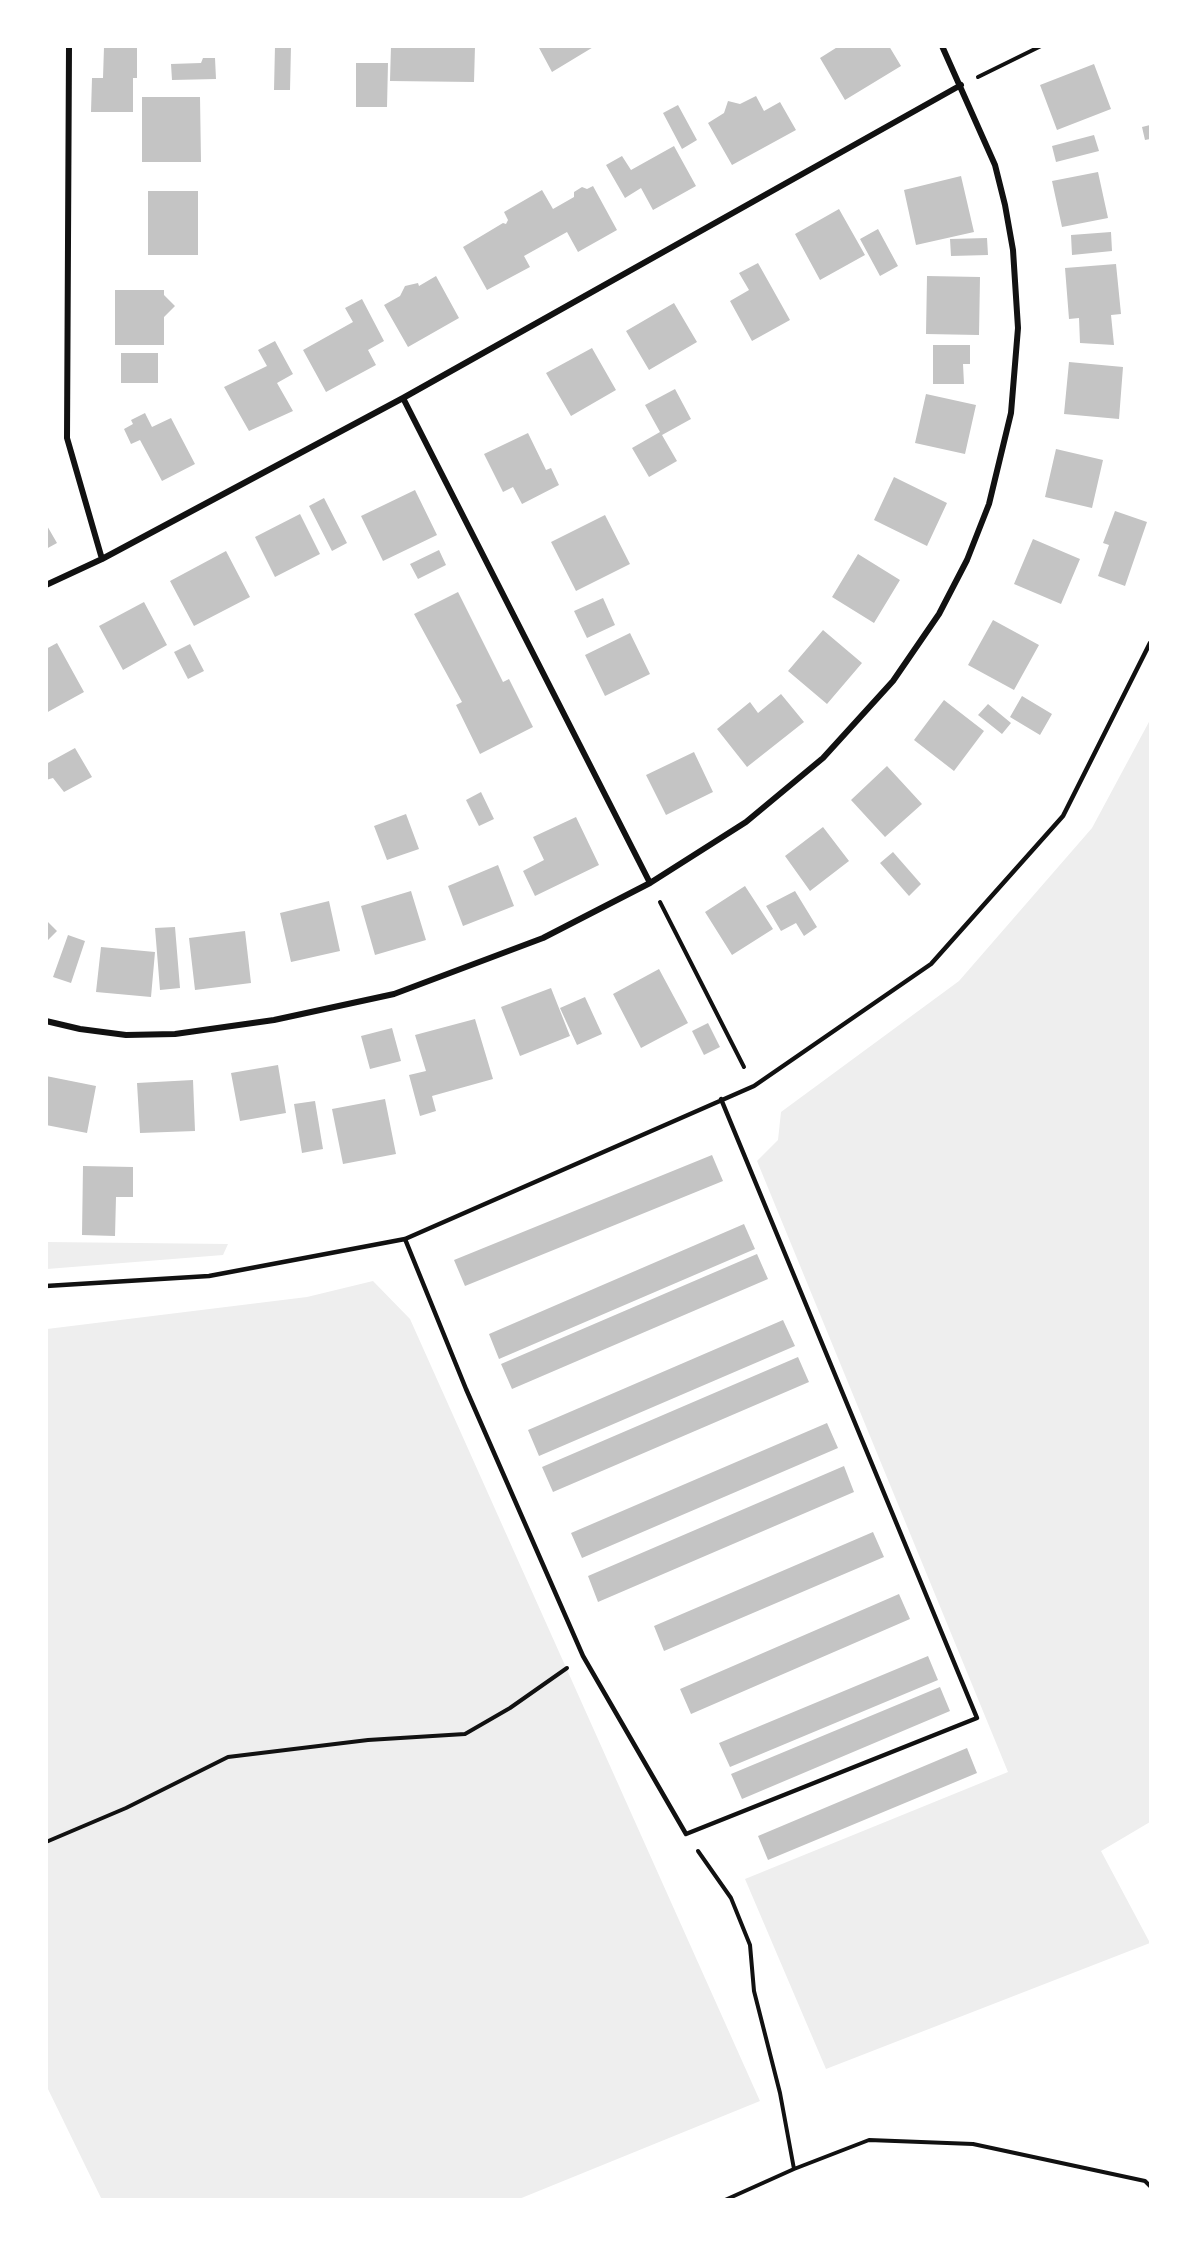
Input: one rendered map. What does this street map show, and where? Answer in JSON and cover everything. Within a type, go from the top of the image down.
[{"type":"street","points":[[69,46],[67,438],[102,559]]},
{"type":"street","points":[[46,1021],[80,1029],[126,1035],[175,1034],[274,1020],[364,1001],[444,976],[543,938],[651,883],[740,827],[823,758],[893,681],[939,614],[967,560],[986,513],[1003,453],[1011,413],[1018,328],[1016,284],[1005,205],[995,165],[942,46]]},
{"type":"street","points":[[46,585],[102,559],[403,398],[961,85]]},
{"type":"street","points":[[403,398],[651,883]]},
{"type":"lane","points":[[46,1286],[209,1275],[405,1239],[754,1086],[931,964],[1024,860],[1063,816],[1150,643]]},
{"type":"lane","points":[[405,1239],[466,1389],[583,1656],[686,1834],[977,1718],[721,1099]]},
{"type":"path","points":[[961,85],[1041,46]]},
{"type":"path","points":[[651,883],[754,1086]]},
{"type":"path","points":[[46,1842],[126,1808],[228,1757],[368,1740],[465,1734],[510,1708],[583,1656]]},
{"type":"path","points":[[686,1834],[731,1898],[750,1945],[754,1991],[780,2093],[794,2169]]},
{"type":"path","points":[[725,2199],[869,2140],[973,2144],[1145,2181],[1150,2186]]},
{"type":"shaded area","points":[[1150,720],[1150,1822],[1101,1851],[1150,1943],[826,2069],[745,1879],[1008,1772],[757,1161],[778,1140],[781,1112],[959,981],[1092,828]]},
{"type":"shaded area","points":[[47,1242],[228,1244],[223,1255],[47,1269]]},
{"type":"shaded area","points":[[373,1281],[410,1319],[760,2101],[519,2199],[102,2200],[47,2087],[47,1329],[307,1297]]},
{"type":"building","points":[[137,46],[137,78],[133,78],[133,112],[91,112],[92,78],[103,78],[104,47]]},
{"type":"building","points":[[275,46],[291,46],[290,90],[274,90]]},
{"type":"building","points":[[391,46],[475,46],[474,82],[390,81]]},
{"type":"building","points":[[538,46],[595,46],[552,72]]},
{"type":"building","points":[[839,46],[889,46],[901,66],[845,100],[820,58]]},
{"type":"building","points":[[203,58],[215,58],[216,79],[172,80],[171,64],[201,63]]},
{"type":"building","points":[[356,63],[388,63],[387,107],[356,107]]},
{"type":"building","points":[[1094,64],[1111,109],[1057,130],[1040,85]]},
{"type":"building","points":[[756,96],[764,111],[780,102],[796,130],[732,165],[708,123],[724,113],[728,101],[740,104]]},
{"type":"building","points":[[142,97],[200,97],[201,162],[142,162]]},
{"type":"building","points":[[678,105],[697,140],[682,149],[663,113]]},
{"type":"building","points":[[1150,125],[1150,139],[1145,140],[1142,127]]},
{"type":"building","points":[[1094,135],[1099,151],[1056,162],[1052,146]]},
{"type":"building","points":[[674,146],[696,186],[653,210],[641,188],[625,198],[606,165],[622,156],[631,170]]},
{"type":"building","points":[[1098,172],[1108,218],[1062,227],[1052,181]]},
{"type":"building","points":[[961,176],[974,232],[916,245],[904,190]]},
{"type":"building","points":[[593,186],[617,230],[578,252],[567,232],[524,256],[530,267],[487,290],[463,247],[503,223],[506,224],[508,220],[504,212],[542,190],[553,209],[574,197],[574,192],[582,187],[587,189]]},
{"type":"building","points":[[148,191],[198,191],[198,255],[148,255]]},
{"type":"building","points":[[839,209],[865,255],[820,280],[795,234]]},
{"type":"building","points":[[878,229],[898,266],[880,276],[860,239]]},
{"type":"building","points":[[1111,232],[1112,251],[1072,255],[1071,235]]},
{"type":"building","points":[[987,238],[988,255],[951,256],[950,239]]},
{"type":"building","points":[[758,263],[790,320],[752,341],[730,301],[749,290],[739,273]]},
{"type":"building","points":[[1116,264],[1121,314],[1111,315],[1114,345],[1080,343],[1079,318],[1069,319],[1065,268]]},
{"type":"building","points":[[436,276],[459,318],[408,347],[384,305],[400,296],[405,286],[418,283],[419,286]]},
{"type":"building","points":[[927,276],[980,277],[979,335],[926,334]]},
{"type":"building","points":[[115,290],[164,290],[164,295],[175,306],[164,317],[164,345],[115,345]]},
{"type":"building","points":[[362,299],[384,341],[368,350],[376,365],[326,392],[303,350],[353,322],[345,308]]},
{"type":"building","points":[[674,303],[697,342],[649,370],[626,331]]},
{"type":"building","points":[[275,341],[293,374],[277,383],[293,411],[249,431],[224,387],[267,366],[258,350]]},
{"type":"building","points":[[933,345],[970,345],[970,364],[963,364],[964,384],[933,384]]},
{"type":"building","points":[[592,348],[616,390],[571,416],[546,373]]},
{"type":"building","points":[[121,353],[158,353],[158,383],[121,383]]},
{"type":"building","points":[[1069,362],[1123,367],[1119,419],[1064,414]]},
{"type":"building","points":[[675,389],[691,419],[662,435],[677,461],[649,477],[632,448],[660,432],[645,405]]},
{"type":"building","points":[[926,394],[976,405],[965,454],[915,443]]},
{"type":"building","points":[[145,413],[152,427],[171,418],[195,464],[162,481],[140,440],[131,444],[124,429],[133,424],[131,420]]},
{"type":"building","points":[[528,433],[546,470],[551,468],[559,485],[522,504],[513,487],[503,492],[484,454]]},
{"type":"building","points":[[1056,449],[1103,460],[1092,508],[1045,497]]},
{"type":"building","points":[[894,477],[947,503],[927,546],[874,520]]},
{"type":"building","points":[[415,490],[437,535],[383,561],[361,516]]},
{"type":"building","points":[[324,498],[347,543],[332,551],[309,506]]},
{"type":"building","points":[[1115,511],[1147,522],[1125,586],[1098,576],[1109,545],[1103,543]]},
{"type":"building","points":[[300,514],[320,554],[275,577],[255,537]]},
{"type":"building","points":[[605,515],[630,564],[576,591],[551,542]]},
{"type":"building","points":[[46,524],[57,543],[46,549]]},
{"type":"building","points":[[1033,539],[1080,559],[1061,604],[1014,584]]},
{"type":"building","points":[[439,550],[446,565],[418,579],[410,564]]},
{"type":"building","points":[[226,551],[250,597],[194,626],[170,581]]},
{"type":"building","points":[[858,554],[900,580],[874,623],[832,597]]},
{"type":"building","points":[[458,592],[503,682],[509,679],[533,727],[480,754],[456,705],[462,702],[414,614]]},
{"type":"building","points":[[603,598],[615,625],[587,638],[574,611]]},
{"type":"building","points":[[144,602],[167,645],[123,670],[99,626]]},
{"type":"building","points":[[993,620],[1039,645],[1014,690],[968,665]]},
{"type":"building","points":[[823,630],[862,663],[827,704],[788,671]]},
{"type":"building","points":[[630,633],[650,674],[605,696],[585,655]]},
{"type":"building","points":[[57,643],[84,692],[46,713],[46,649]]},
{"type":"building","points":[[190,644],[204,671],[188,679],[174,652]]},
{"type":"building","points":[[781,694],[804,722],[747,767],[717,729],[750,702],[758,713]]},
{"type":"building","points":[[1022,696],[1052,714],[1040,735],[1010,717]]},
{"type":"building","points":[[944,700],[984,731],[954,771],[914,740]]},
{"type":"building","points":[[988,704],[1011,723],[1002,734],[978,715]]},
{"type":"building","points":[[75,748],[92,777],[64,792],[53,778],[46,780],[46,764]]},
{"type":"building","points":[[694,752],[713,792],[666,815],[646,775]]},
{"type":"building","points":[[887,766],[922,804],[885,837],[851,800]]},
{"type":"building","points":[[481,792],[494,819],[479,826],[466,800]]},
{"type":"building","points":[[406,814],[419,849],[387,860],[374,826]]},
{"type":"building","points":[[576,817],[599,865],[535,896],[523,871],[544,860],[533,837]]},
{"type":"building","points":[[823,827],[849,861],[810,891],[785,856]]},
{"type":"building","points":[[893,852],[921,884],[909,896],[880,863]]},
{"type":"building","points":[[498,865],[514,906],[463,926],[448,886]]},
{"type":"building","points":[[745,886],[773,929],[732,955],[705,912]]},
{"type":"building","points":[[411,891],[426,940],[375,955],[361,906]]},
{"type":"building","points":[[795,891],[817,927],[804,936],[796,923],[781,931],[766,906]]},
{"type":"building","points":[[329,901],[340,951],[291,962],[280,913]]},
{"type":"building","points":[[46,920],[57,931],[46,942]]},
{"type":"building","points":[[175,927],[180,988],[160,990],[155,928]]},
{"type":"building","points":[[245,931],[251,983],[195,990],[189,938]]},
{"type":"building","points":[[68,935],[85,941],[71,983],[53,977]]},
{"type":"building","points":[[101,947],[155,952],[151,997],[96,992]]},
{"type":"building","points":[[659,969],[688,1023],[641,1048],[613,994]]},
{"type":"building","points":[[551,988],[570,1036],[520,1056],[501,1007]]},
{"type":"building","points":[[585,997],[602,1034],[577,1045],[560,1008]]},
{"type":"building","points":[[475,1019],[493,1079],[432,1096],[436,1111],[420,1116],[409,1075],[426,1071],[415,1035]]},
{"type":"building","points":[[708,1023],[720,1047],[704,1055],[692,1031]]},
{"type":"building","points":[[392,1028],[401,1061],[370,1069],[361,1036]]},
{"type":"building","points":[[278,1065],[286,1113],[240,1121],[231,1073]]},
{"type":"building","points":[[46,1076],[96,1086],[87,1133],[46,1125]]},
{"type":"building","points":[[193,1080],[195,1131],[140,1133],[137,1083]]},
{"type":"building","points":[[385,1099],[396,1154],[343,1164],[332,1109]]},
{"type":"building","points":[[315,1101],[323,1149],[302,1153],[294,1104]]},
{"type":"building","points":[[712,1155],[723,1181],[465,1286],[454,1260]]},
{"type":"building","points":[[83,1166],[133,1167],[133,1197],[116,1197],[115,1236],[82,1235]]},
{"type":"building","points":[[744,1224],[755,1249],[499,1359],[489,1334]]},
{"type":"building","points":[[757,1254],[768,1279],[512,1389],[501,1364]]},
{"type":"building","points":[[783,1320],[795,1346],[539,1456],[528,1430]]},
{"type":"building","points":[[798,1357],[809,1382],[553,1492],[542,1467]]},
{"type":"building","points":[[827,1423],[838,1448],[582,1558],[571,1533]]},
{"type":"building","points":[[844,1466],[854,1492],[598,1602],[588,1576]]},
{"type":"building","points":[[873,1532],[884,1557],[664,1651],[654,1626]]},
{"type":"building","points":[[899,1594],[910,1619],[691,1714],[680,1689]]},
{"type":"building","points":[[928,1656],[938,1680],[730,1767],[719,1743]]},
{"type":"building","points":[[940,1687],[950,1711],[742,1799],[731,1774]]},
{"type":"building","points":[[967,1748],[977,1773],[768,1860],[758,1836]]}]
